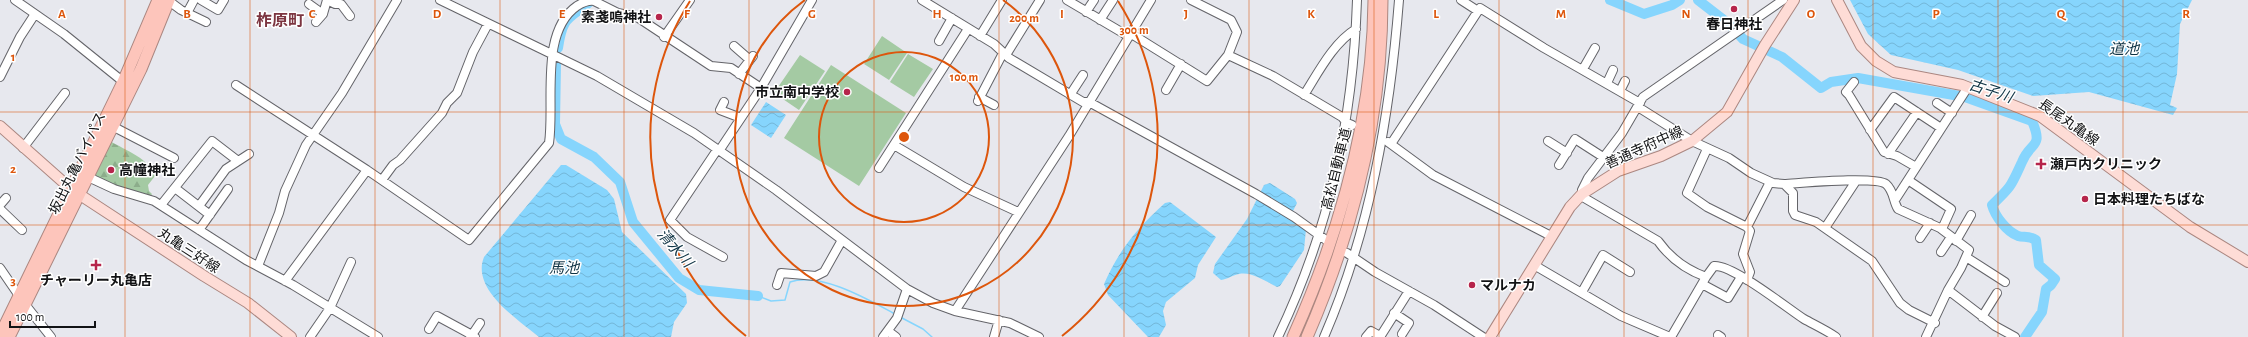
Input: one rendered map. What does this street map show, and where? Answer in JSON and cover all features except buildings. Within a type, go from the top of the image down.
[{"type":"highway","name":"坂出丸亀バイパス","points":[[75,192],[86,176],[112,126],[158,0]]},
{"type":"highway","name":"高松自動車道","points":[[1293,337],[1310,299],[1334,235],[1352,174],[1364,115],[1370,74],[1374,0]]},
{"type":"highway","name":"高松自動車道","points":[[1306,337],[1344,241],[1361,177],[1373,117],[1378,74],[1382,0]]},
{"type":"highway","name":"坂出丸亀バイパス","points":[[0,335],[21,299],[169,1]]},
{"type":"highway","name":"坂出丸亀バイパス","points":[[9,337],[21,299]]},
{"type":"main road","name":"善通寺府中線","points":[[1490,337],[1570,207],[1582,195],[1618,171],[1673,151],[1692,141],[1727,112],[1763,48],[1794,0]]},
{"type":"main road","name":"長尾丸亀線","points":[[1838,0],[1861,46],[1876,61],[1894,72],[1967,89],[2040,116],[2183,222],[2248,262]]},
{"type":"main road","name":"丸亀三好線","points":[[0,126],[23,148],[75,192],[248,303],[291,337]]},
{"type":"street","points":[[15,0],[127,85]]},
{"type":"street","points":[[188,13],[194,0]]},
{"type":"street","points":[[201,0],[218,10],[224,0]]},
{"type":"street","points":[[316,22],[323,14],[327,0],[335,4],[341,4],[350,16]]},
{"type":"street","points":[[258,266],[279,213],[285,191],[306,145],[342,93],[397,0]]},
{"type":"street","points":[[440,0],[554,54],[597,76],[659,112],[718,150],[842,240],[906,289],[933,303],[955,311],[1010,323],[1039,337]]},
{"type":"street","points":[[664,37],[690,0]]},
{"type":"street","points":[[722,257],[687,237],[670,220],[742,118],[812,0]]},
{"type":"street","points":[[922,0],[1070,95],[1082,102],[1089,102],[1256,194],[1294,217],[1323,238]]},
{"type":"street","points":[[980,36],[1002,0]]},
{"type":"street","points":[[994,105],[978,99],[1040,0]]},
{"type":"street","points":[[1067,0],[1078,3],[1086,12],[1181,64],[1207,81],[1228,55],[1237,32],[1231,20],[1191,0]]},
{"type":"street","points":[[1086,12],[1094,0]]},
{"type":"street","points":[[1100,20],[1113,0]]},
{"type":"street","points":[[955,311],[1018,212],[1069,136],[1151,0]]},
{"type":"street","points":[[1280,336],[1323,238],[1349,124],[1354,68],[1357,0]]},
{"type":"street","points":[[1324,337],[1354,258],[1391,86],[1399,0]]},
{"type":"street","points":[[1461,0],[1478,10],[1480,8],[1544,48],[1607,83],[1692,141],[1729,158],[1751,173],[1770,182],[1784,184],[1856,181],[1885,183],[1890,188],[1898,209],[1942,229],[1969,250],[1948,290],[1935,323],[1926,337]]},
{"type":"street","points":[[1707,149],[1687,193],[1708,207],[1747,227],[1750,231],[1743,254],[1750,272],[1728,298],[1679,262],[1664,249],[1658,241],[1582,195],[1582,190],[1588,178],[1643,97],[1783,0]]},
{"type":"street","points":[[169,1],[206,22]]},
{"type":"street","points":[[236,85],[292,123],[314,134],[469,240],[549,143],[552,126],[550,94],[557,37],[564,16],[579,4],[595,1],[618,13],[637,17],[664,37],[710,66],[730,68],[761,88]]},
{"type":"street","points":[[309,4],[323,14]]},
{"type":"street","points":[[1391,144],[1478,10]]},
{"type":"street","points":[[0,77],[20,37],[35,14]]},
{"type":"street","points":[[939,41],[952,18]]},
{"type":"street","points":[[382,180],[393,165],[400,160],[442,113],[447,103],[458,93],[473,52],[488,24]]},
{"type":"street","points":[[879,168],[968,29]]},
{"type":"street","points":[[1304,95],[1334,51],[1347,35],[1356,29]]},
{"type":"street","points":[[734,46],[752,58],[739,74]]},
{"type":"street","points":[[1583,69],[1595,48]]},
{"type":"street","points":[[1228,55],[1273,76],[1342,117],[1349,124]]},
{"type":"street","points":[[1166,90],[1181,64]]},
{"type":"street","points":[[1607,83],[1613,70]]},
{"type":"street","points":[[1070,95],[1083,75]]},
{"type":"street","points":[[1620,91],[1625,81]]},
{"type":"street","points":[[1854,82],[1846,92],[1879,146],[1888,154],[1897,156],[1916,167]]},
{"type":"street","points":[[1895,200],[1967,89]]},
{"type":"street","points":[[23,148],[65,93]]},
{"type":"street","points":[[1870,130],[1894,97],[1942,128]]},
{"type":"street","points":[[724,102],[720,110],[742,118]]},
{"type":"street","points":[[1937,103],[1952,113]]},
{"type":"street","points":[[1888,154],[1917,112]]},
{"type":"street","points":[[112,126],[174,158]]},
{"type":"street","points":[[1380,136],[1433,175],[1551,236]]},
{"type":"street","points":[[1559,165],[1575,139],[1603,157]]},
{"type":"street","points":[[161,205],[212,141],[238,161]]},
{"type":"street","points":[[1548,141],[1566,153]]},
{"type":"street","points":[[894,145],[964,187],[1018,212]]},
{"type":"street","points":[[199,206],[226,169],[249,154]]},
{"type":"street","points":[[285,281],[367,170]]},
{"type":"street","points":[[86,176],[114,189],[154,201],[258,266],[378,337]]},
{"type":"street","points":[[1908,180],[1951,209],[1942,229]]},
{"type":"street","points":[[1825,228],[1856,181]]},
{"type":"street","points":[[1747,227],[1770,182]]},
{"type":"street","points":[[1784,184],[1793,193],[1793,211],[1795,215],[1809,218],[1872,261],[1900,303],[1909,310],[1935,323]]},
{"type":"street","points":[[175,188],[210,215]]},
{"type":"street","points":[[199,230],[228,189]]},
{"type":"street","points":[[0,209],[22,230]]},
{"type":"street","points":[[1941,252],[1954,239],[1971,215]]},
{"type":"street","points":[[1920,238],[1930,223]]},
{"type":"street","points":[[777,285],[781,273],[816,276],[824,272],[842,240]]},
{"type":"street","points":[[1347,253],[1434,305],[1483,337]]},
{"type":"street","points":[[1582,292],[1603,255],[1630,272]]},
{"type":"street","points":[[1966,258],[2005,282]]},
{"type":"street","points":[[310,337],[330,308],[351,262]]},
{"type":"street","points":[[1534,265],[1621,316],[1670,337],[1714,266],[1720,265],[1744,278],[1804,318],[1836,337]]},
{"type":"street","points":[[0,268],[21,299],[51,337]]},
{"type":"street","points":[[896,337],[886,334],[897,318],[906,289]]},
{"type":"street","points":[[1948,290],[1982,316],[2015,337]]},
{"type":"street","points":[[1366,337],[1371,331],[1380,337],[1409,291]]},
{"type":"street","points":[[1982,316],[1997,293]]},
{"type":"street","points":[[1394,314],[1409,323],[1402,334]]},
{"type":"street","points":[[429,329],[437,316],[472,336],[480,323]]},
{"type":"street","points":[[994,337],[999,320]]},
{"type":"street","points":[[1819,337],[1824,329]]},
{"type":"green space","points":[[882,36],[907,53],[889,80],[864,64]]},
{"type":"green space","points":[[908,54],[933,69],[914,97],[890,82]]},
{"type":"green space","points":[[800,55],[825,71],[799,110],[774,93]]},
{"type":"green space","points":[[831,65],[906,113],[859,186],[784,138]]},
{"type":"green space","points":[[110,141],[143,160],[152,170],[155,176],[148,185],[149,191],[152,194],[150,198],[93,178]]},
{"type":"water","name":"道池","points":[[1850,0],[2192,0],[2180,24],[2177,74],[2170,105],[2177,108],[2173,115],[2089,92],[2033,96],[1958,70],[1891,55],[1868,34]]},
{"type":"water","points":[[766,102],[786,115],[771,138],[751,125]]},
{"type":"water","name":"馬池","points":[[561,165],[566,165],[607,190],[614,199],[622,232],[686,294],[687,303],[674,322],[671,337],[539,337],[498,302],[490,292],[484,280],[482,269],[484,257]]},
{"type":"water","points":[[1270,183],[1295,199],[1297,203],[1289,219],[1306,229],[1304,250],[1280,286],[1277,287],[1259,278],[1244,273],[1221,280],[1213,273],[1215,264],[1247,219],[1264,185]]},
{"type":"water","points":[[1170,202],[1216,237],[1198,265],[1195,278],[1166,302],[1163,311],[1166,325],[1159,337],[1148,337],[1108,295],[1104,284],[1116,261],[1137,231],[1165,203]]},
{"type":"waterway","name":"清水川","points":[[558,48],[562,29],[565,23],[572,15],[592,0]]},
{"type":"waterway","name":"古子川","points":[[1610,0],[1644,14],[1672,5],[1680,0]]},
{"type":"waterway","name":"古子川","points":[[1698,0],[1729,24],[1743,39],[1782,57],[1821,88],[1831,82],[1858,78],[1965,97],[2032,121],[2037,136],[2036,141],[2025,155],[2004,194],[1992,205],[1998,218],[2009,231],[2018,236],[2036,240],[2039,265],[2055,279],[2046,289],[2042,312],[2025,337]]},
{"type":"waterway","name":"清水川","points":[[556,63],[555,124],[561,139],[594,157],[620,182],[633,222],[679,278],[699,290],[758,296]]},
{"type":"waterway","name":"清水川","points":[[758,296],[771,301],[785,300],[790,282],[802,280],[816,281],[843,288],[893,313]]},
{"type":"waterway","name":"清水川","points":[[902,318],[923,329],[932,337]]},
{"type":"place","name":"春日神社","points":[[1734,9]]},
{"type":"place","name":"素戔嗚神社","points":[[659,17]]},
{"type":"place","name":"市立南中学校","points":[[847,92]]},
{"type":"place","name":"瀬戸内クリニック","points":[[2041,164]]},
{"type":"place","name":"高幢神社","points":[[111,170]]},
{"type":"place","name":"日本料理たちばな","points":[[2085,199]]},
{"type":"place","name":"チャーリー丸亀店","points":[[96,265]]},
{"type":"place","name":"マルナカ","points":[[1472,285]]},
{"type":"district","name":"柞原町","points":[[280,20]]}]
